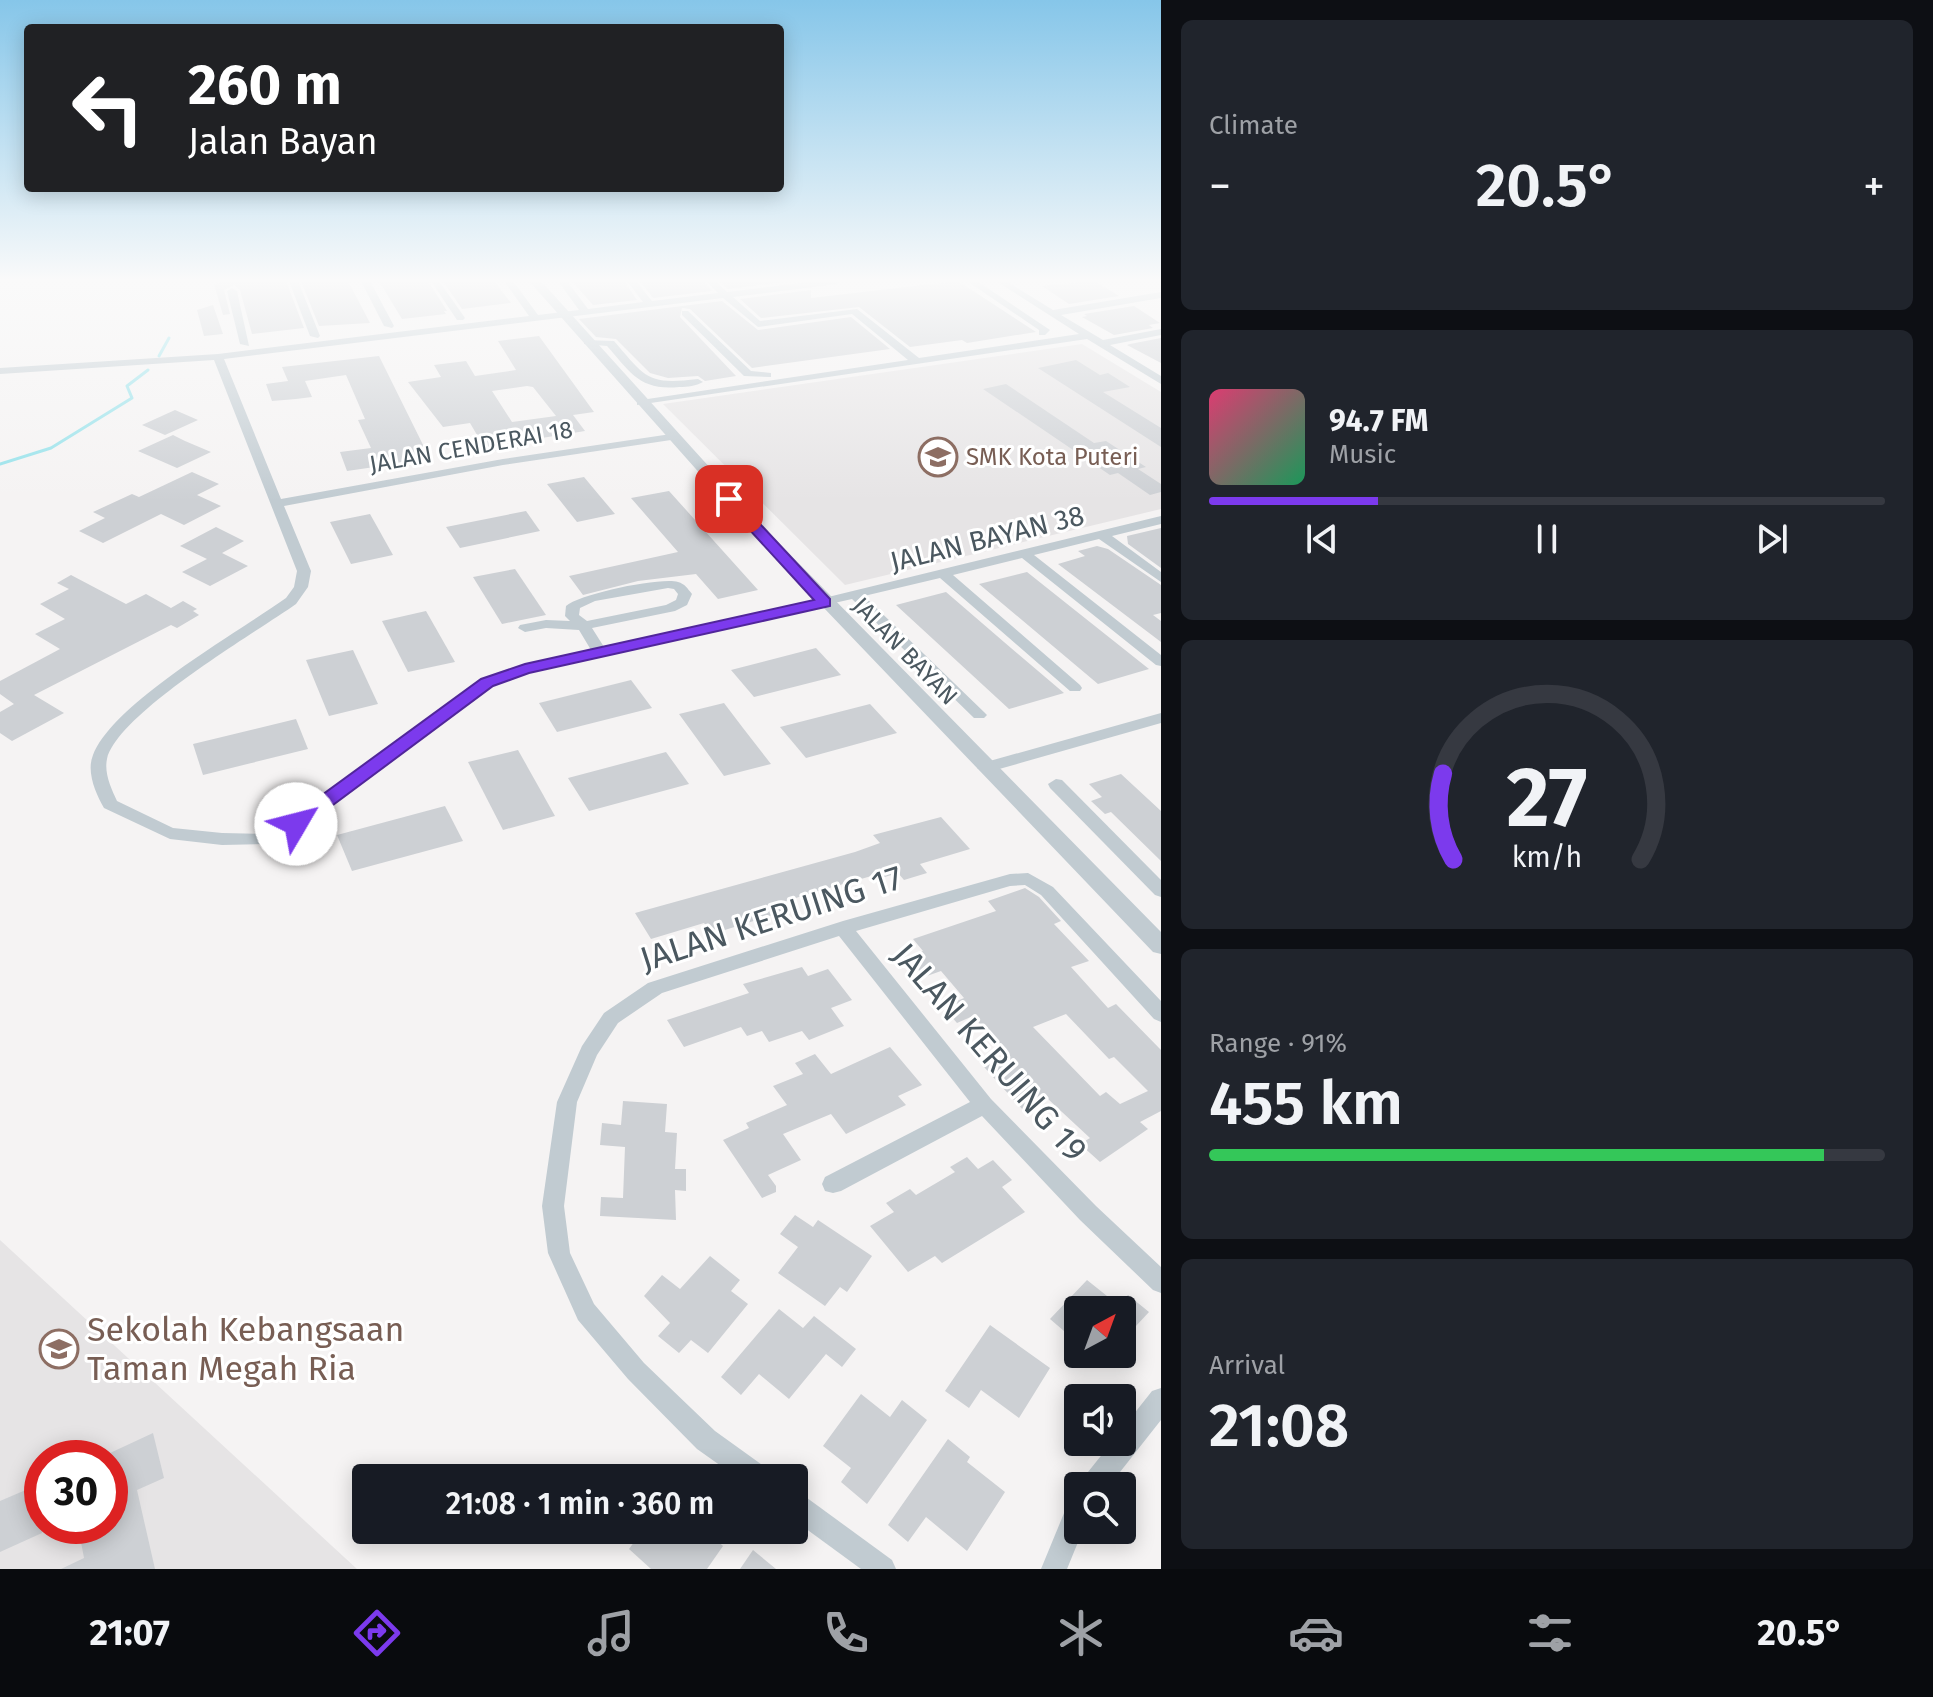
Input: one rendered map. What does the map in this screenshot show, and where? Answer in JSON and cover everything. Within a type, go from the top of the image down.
[{"type":"street","points":[[0,371],[238,354]]},
{"type":"street","name":"JALAN BAYAN","points":[[599,354],[824,602],[1161,946]]},
{"type":"street","points":[[619,354],[641,377],[655,386],[698,382]]},
{"type":"street","points":[[728,354],[748,374],[772,379],[968,354]]},
{"type":"street","points":[[641,403],[903,354]]},
{"type":"street","points":[[907,354],[917,362]]},
{"type":"street","points":[[1117,354],[1161,381]]},
{"type":"street","points":[[218,357],[278,503]]},
{"type":"street","points":[[1148,373],[1161,371]]},
{"type":"street","name":"JALAN CENDERAI 18","points":[[278,503],[503,462],[671,437]]},
{"type":"street","name":"JALAN BAYAN 38","points":[[278,503],[304,571],[301,587],[291,601],[274,614],[135,710],[100,756],[99,777],[110,804],[170,833],[263,840],[296,824],[487,682],[525,669],[855,595],[1161,520]]},
{"type":"street","points":[[1101,534],[1161,578]]},
{"type":"street","points":[[1024,553],[1161,662]]},
{"type":"street","points":[[943,573],[1075,688]]},
{"type":"street","points":[[525,628],[546,624],[584,626],[670,608],[682,602],[685,594],[678,586],[668,584],[591,598],[573,606],[572,616],[584,626],[600,653]]},
{"type":"street","points":[[855,595],[979,715]]},
{"type":"street","points":[[985,768],[1161,718]]},
{"type":"street","points":[[1056,784],[1161,891]]},
{"type":"street","name":"JALAN KERUING 17","points":[[739,1464],[706,1440],[636,1371],[586,1312],[559,1253],[553,1206],[567,1102],[589,1052],[611,1018],[655,988],[843,928],[1010,880],[1028,879],[1047,891],[1161,1014]]},
{"type":"street","name":"JALAN KERUING 19","points":[[843,928],[984,1105],[1088,1213],[1161,1282]]},
{"type":"street","points":[[833,1184],[984,1105]]},
{"type":"street","points":[[1104,1472],[1161,1400]]},
{"type":"street","points":[[808,1514],[883,1569]]},
{"type":"street","points":[[1054,1569],[1064,1544]]},
{"type":"shaded area","name":"SMK Kota Puteri","points":[[1011,354],[1099,354],[1161,392],[1161,509],[845,585],[663,404]]},
{"type":"shaded area","name":"Sekolah Kebangsaan Taman Megah Ria","points":[[0,1240],[357,1569],[0,1569]]},
{"type":"building","points":[[506,354],[552,354],[594,412],[573,415],[585,431],[517,442],[521,448],[487,452],[470,423],[443,427],[408,382],[441,377],[434,365],[466,361],[475,376],[516,370]],"holes":[[[533,387],[556,416],[512,422],[492,391]]]},
{"type":"building","points":[[631,354],[715,354],[736,376],[705,381],[698,376],[668,378],[650,373]]},
{"type":"building","points":[[738,354],[852,354],[752,368]]},
{"type":"building","points":[[1144,354],[1161,354],[1161,363]]},
{"type":"building","points":[[379,356],[430,459],[347,471],[340,452],[371,448],[358,420],[365,419],[346,375],[305,381],[312,397],[296,399],[272,401],[266,384],[288,381],[282,367]]},
{"type":"building","points":[[1076,360],[1100,375],[1108,373],[1130,387],[1103,392],[1161,428],[1161,447],[1038,368]]},
{"type":"building","points":[[1006,384],[1094,443],[1106,441],[1146,467],[1138,469],[1161,484],[1161,492],[1150,495],[1118,473],[1110,475],[983,389]]},
{"type":"building","points":[[175,410],[198,420],[165,435],[142,425]]},
{"type":"building","points":[[173,435],[211,452],[177,468],[138,451]]},
{"type":"building","points":[[192,472],[219,484],[197,495],[221,506],[184,525],[161,514],[103,543],[79,531],[105,518],[93,512],[132,494],[139,497]]},
{"type":"building","points":[[584,477],[615,514],[577,522],[547,484]]},
{"type":"building","points":[[669,491],[758,590],[718,599],[696,574],[638,581],[583,595],[569,576],[678,552],[631,498]]},
{"type":"building","points":[[526,511],[540,531],[460,548],[446,527]]},
{"type":"building","points":[[370,514],[393,555],[351,564],[330,522]]},
{"type":"building","points":[[216,527],[244,541],[222,553],[248,566],[210,586],[182,572],[207,559],[180,546]]},
{"type":"building","points":[[1161,528],[1161,568],[1128,544],[1127,536]]},
{"type":"building","points":[[1097,546],[1108,549],[1161,585],[1161,613],[1153,615],[1161,621],[1161,642],[1058,564],[1085,556],[1078,551]]},
{"type":"building","points":[[515,569],[546,615],[502,624],[473,577]]},
{"type":"building","points":[[1027,572],[1149,669],[1098,684],[979,584]]},
{"type":"building","points":[[71,575],[126,604],[146,594],[171,608],[183,601],[197,609],[193,611],[199,615],[177,628],[171,625],[34,695],[64,713],[12,741],[0,733],[0,712],[14,704],[0,694],[0,681],[60,649],[35,634],[65,619],[40,604],[69,589],[57,583]]},
{"type":"building","points":[[946,592],[1064,693],[1009,709],[896,605]]},
{"type":"building","points":[[426,611],[455,662],[408,672],[382,621]]},
{"type":"building","points":[[816,648],[841,675],[754,697],[731,670]]},
{"type":"building","points":[[353,650],[378,704],[329,716],[306,660]]},
{"type":"building","points":[[631,680],[652,708],[557,732],[539,703]]},
{"type":"building","points":[[724,703],[771,764],[724,776],[679,714]]},
{"type":"building","points":[[870,704],[897,733],[806,758],[780,727]]},
{"type":"building","points":[[296,719],[308,749],[203,775],[193,744]]},
{"type":"building","points":[[518,750],[555,816],[503,830],[468,762]]},
{"type":"building","points":[[666,752],[689,784],[589,811],[568,778]]},
{"type":"building","points":[[1121,774],[1161,811],[1161,861],[1111,812],[1105,814],[1091,801],[1102,797],[1089,784]]},
{"type":"building","points":[[445,806],[463,841],[352,871],[337,835]]},
{"type":"building","points":[[941,817],[970,849],[920,864],[927,873],[904,880],[898,873],[878,879],[875,875],[822,890],[776,904],[782,912],[712,934],[704,923],[651,939],[635,913],[855,852],[880,843],[873,835]]},
{"type":"building","points":[[1025,888],[1039,897],[1061,921],[1054,924],[1089,961],[1071,967],[1108,1008],[1116,1004],[1161,1050],[1161,1111],[1140,1122],[1148,1129],[1100,1162],[1080,1144],[1090,1138],[1048,1099],[1024,1111],[984,1067],[1007,1056],[973,1016],[957,1023],[943,1007],[964,998],[941,971],[924,977],[908,956],[923,951],[913,939],[996,911],[988,901]],"holes":[[[1066,1014],[1109,1059],[1114,1057],[1148,1091],[1120,1104],[1106,1092],[1100,1096],[1033,1027]]]},
{"type":"building","points":[[802,967],[808,976],[828,969],[852,1000],[831,1008],[844,1026],[809,1040],[802,1031],[769,1042],[762,1031],[747,1036],[741,1027],[684,1047],[667,1020],[749,993],[743,984]]},
{"type":"building","points":[[890,1047],[922,1085],[898,1096],[906,1105],[846,1134],[831,1114],[783,1134],[801,1160],[768,1175],[776,1186],[776,1192],[762,1198],[723,1140],[749,1128],[746,1123],[787,1105],[773,1086],[803,1074],[795,1063],[815,1054],[831,1074]]},
{"type":"building","points":[[623,1101],[667,1104],[665,1132],[677,1133],[675,1169],[686,1169],[686,1191],[675,1190],[676,1220],[600,1216],[601,1197],[623,1198],[625,1147],[600,1145],[602,1123],[621,1125]]},
{"type":"building","points":[[967,1157],[978,1169],[993,1160],[1012,1180],[1002,1187],[1025,1212],[942,1263],[935,1256],[908,1272],[870,1226],[894,1212],[886,1203],[910,1189],[916,1195],[955,1172],[950,1167]]},
{"type":"building","points":[[795,1215],[813,1227],[818,1220],[872,1256],[847,1292],[840,1287],[825,1306],[778,1273],[798,1247],[780,1234]]},
{"type":"building","points":[[710,1256],[740,1280],[731,1291],[748,1304],[708,1353],[691,1340],[679,1353],[658,1336],[670,1323],[644,1296],[662,1275],[680,1289]]},
{"type":"building","points":[[1087,1280],[1107,1296],[1072,1296]]},
{"type":"building","points":[[1136,1301],[1149,1312],[1136,1326]]},
{"type":"building","points":[[1064,1304],[1064,1331],[1050,1319]]},
{"type":"building","points":[[779,1309],[803,1328],[814,1316],[856,1349],[842,1367],[826,1354],[789,1399],[759,1374],[741,1395],[721,1377]]},
{"type":"building","points":[[990,1325],[1050,1368],[1019,1418],[981,1390],[969,1408],[945,1391]]},
{"type":"building","points":[[861,1394],[890,1417],[902,1400],[927,1420],[867,1504],[841,1482],[851,1468],[823,1446]]},
{"type":"building","points":[[153,1433],[164,1478],[137,1490],[155,1569],[61,1569],[84,1558],[81,1544],[128,1544],[128,1445]]},
{"type":"building","points":[[948,1439],[970,1457],[967,1462],[1005,1492],[967,1551],[926,1517],[908,1542],[888,1525]]},
{"type":"building","points":[[24,1491],[24,1541],[0,1552],[0,1501]]},
{"type":"building","points":[[633,1544],[723,1546],[707,1569],[651,1569],[629,1549]]},
{"type":"building","points":[[753,1550],[776,1569],[740,1569]]},
{"type":"waterway","points":[[0,464],[51,448],[132,398],[127,386],[148,370]]},
{"type":"place","name":"SMK Kota Puteri","points":[[938,457]]},
{"type":"place","name":"Sekolah Kebangsaan Taman Megah Ria","points":[[59,1349]]},
{"type":"route","points":[[296,824],[487,682],[525,669],[824,602],[729,499]]}]
